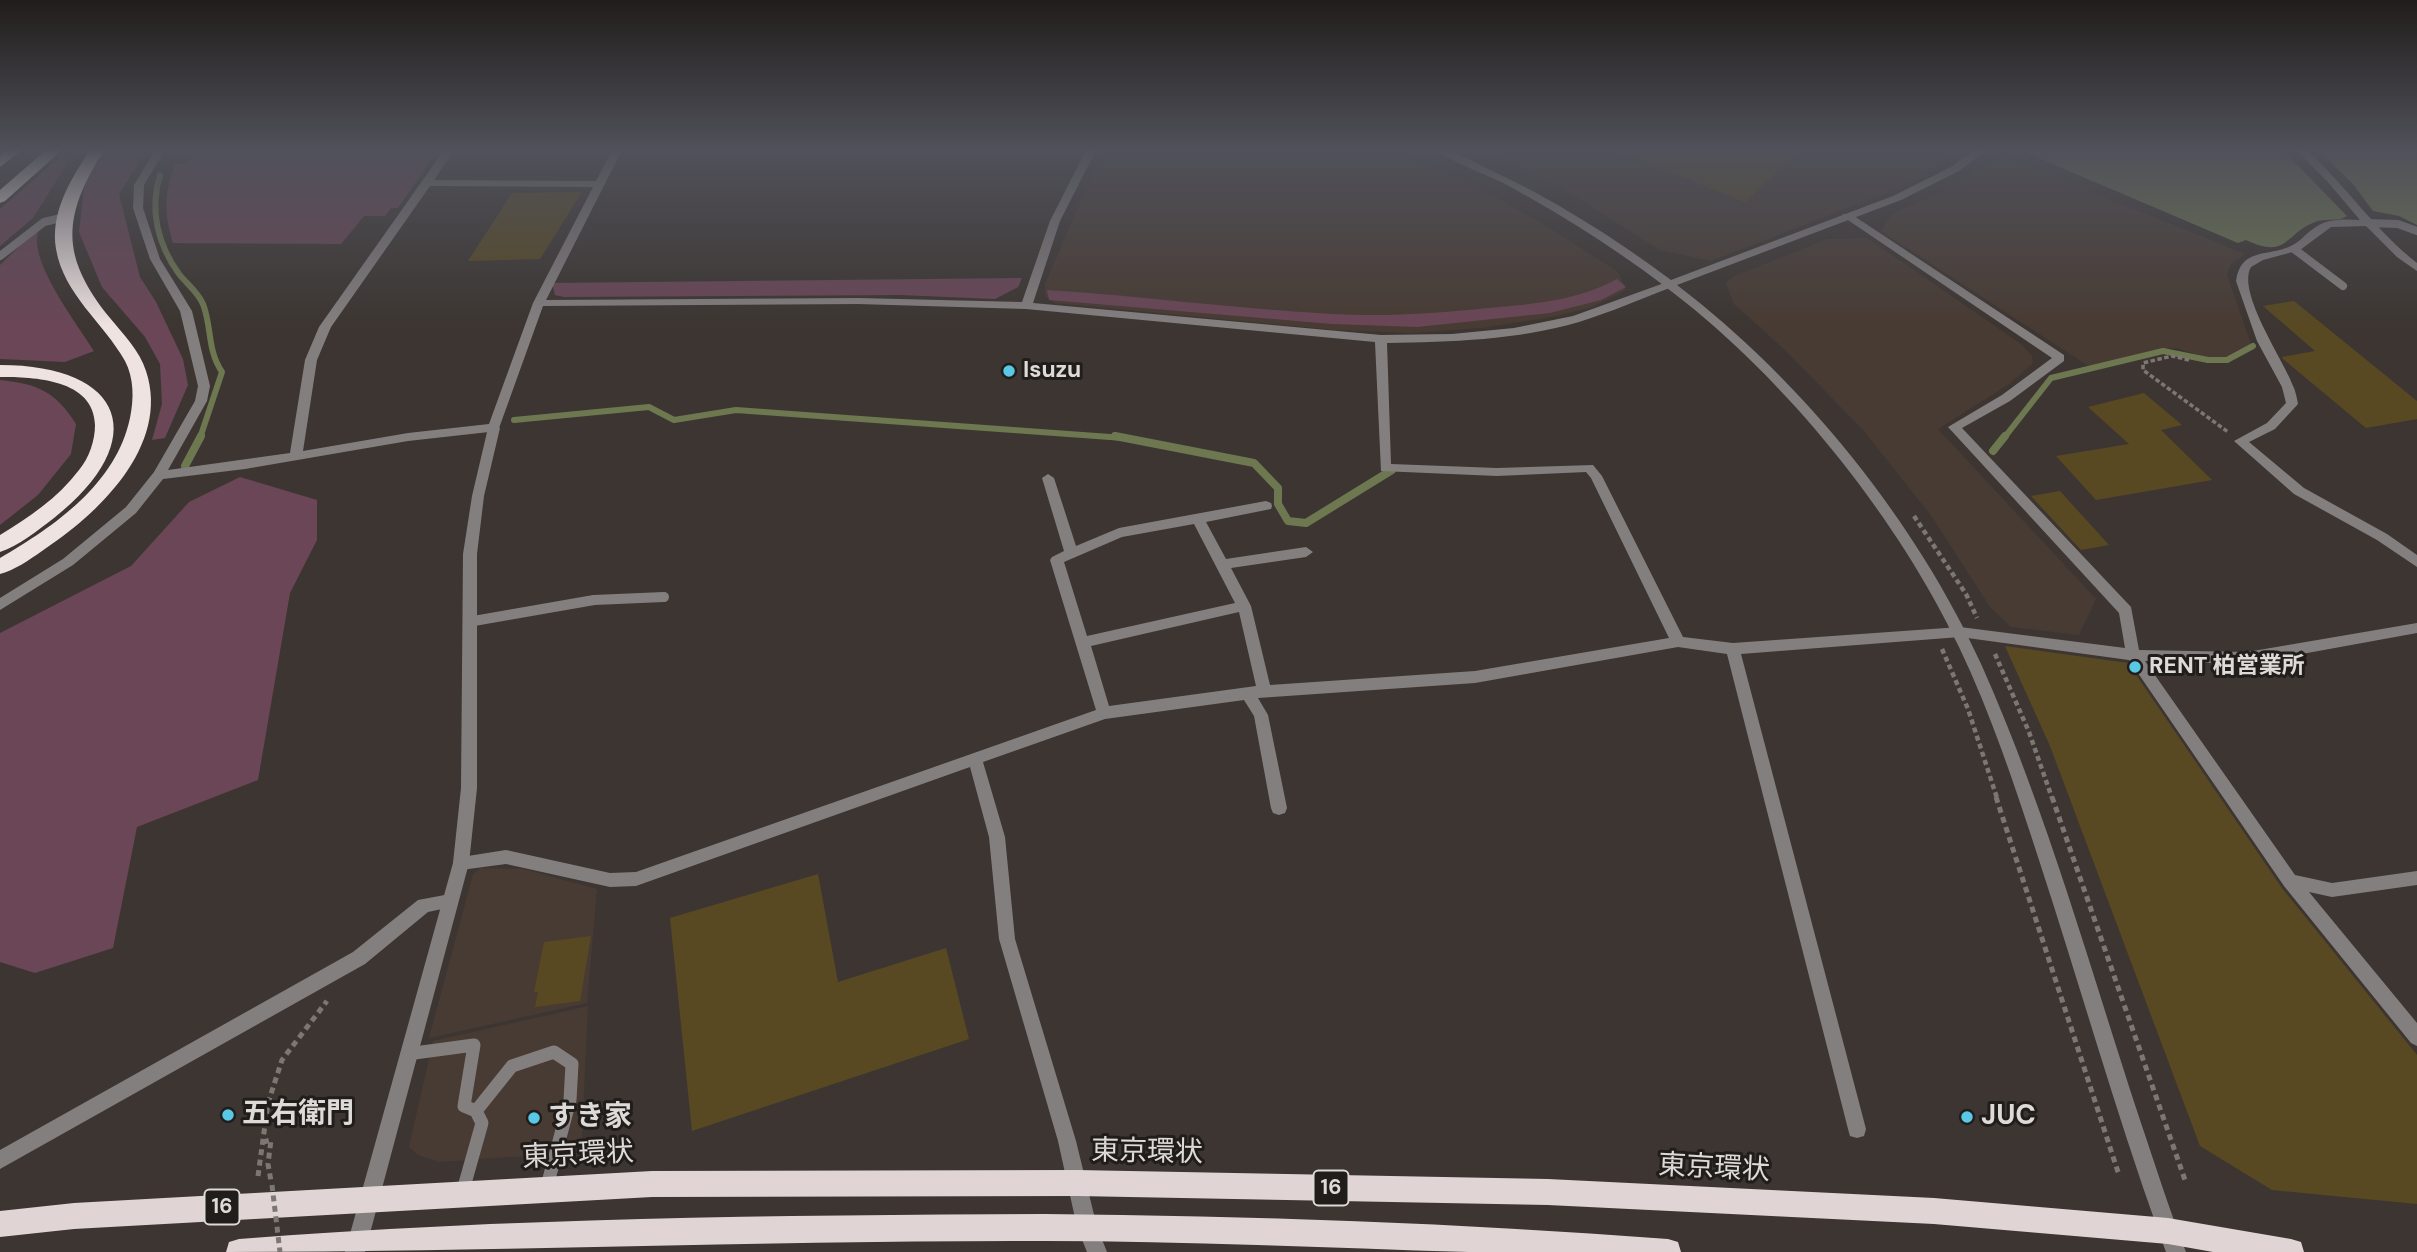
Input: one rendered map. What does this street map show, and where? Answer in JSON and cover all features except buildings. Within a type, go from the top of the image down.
[{"type":"highway","points":[[0,567],[56,531],[85,507],[124,463],[135,443],[140,422],[142,399],[135,364],[72,272],[64,251],[68,208]]},
{"type":"highway","points":[[0,371],[29,371],[73,381],[98,401],[104,414],[105,429],[95,460],[82,478],[43,516],[0,545]]},
{"type":"highway","name":"東京環状","points":[[0,1224],[74,1216],[652,1184],[1077,1183],[1548,1192],[1934,1211],[2172,1242],[2291,1252]]},
{"type":"highway","name":"16","points":[[239,1252],[721,1230],[1092,1240],[1540,1241],[1668,1252]]},
{"type":"street","points":[[0,604],[90,546],[131,510],[159,475],[201,401],[204,386],[186,311],[155,259],[138,208]]},
{"type":"street","points":[[296,456],[311,360],[325,327],[409,208]]},
{"type":"street","points":[[356,1247],[461,863],[469,788],[468,622],[472,530],[494,428],[540,303],[588,208]]},
{"type":"street","points":[[1026,306],[1061,208]]},
{"type":"street","points":[[1558,208],[1671,284],[1704,309],[1758,359],[1833,443],[1910,548],[1960,632],[2013,763],[2172,1242]]},
{"type":"street","points":[[540,303],[858,300],[1026,306],[1381,339],[1452,338],[1514,332],[1576,319],[1866,208]]},
{"type":"street","points":[[2356,208],[2392,250],[2417,268]]},
{"type":"street","points":[[1847,216],[2060,358],[2006,398],[1954,427],[2126,611],[2133,655],[2290,881],[2417,1037]]},
{"type":"street","points":[[2368,223],[2323,226],[2294,249],[2265,254],[2246,264],[2241,272],[2241,281],[2263,341],[2288,387],[2292,404],[2271,426],[2240,441],[2299,491],[2382,537],[2417,562]]},
{"type":"street","points":[[1381,339],[1385,468],[1497,472],[1589,468],[1597,476],[1678,642]]},
{"type":"street","points":[[159,475],[408,437],[494,428]]},
{"type":"street","points":[[1048,478],[1071,552]]},
{"type":"street","points":[[1104,713],[1057,560],[1119,533],[1266,506]]},
{"type":"street","points":[[1198,519],[1244,606],[1256,692],[1279,808]]},
{"type":"street","points":[[1222,564],[1306,552]]},
{"type":"street","points":[[1082,643],[1244,606]]},
{"type":"street","points":[[461,863],[506,857],[610,880],[636,879],[1104,713],[1256,692],[1475,677],[1678,642],[1733,649],[1960,632],[2133,655],[2247,658],[2417,628]]},
{"type":"street","points":[[1733,649],[1857,1129]]},
{"type":"street","points":[[975,759],[998,837],[1007,939],[1092,1240]]},
{"type":"street","points":[[2290,881],[2332,890],[2417,878]]},
{"type":"street","points":[[0,1160],[359,958],[424,905],[450,901]]},
{"type":"lane","points":[[0,256],[44,222],[65,217]]},
{"type":"lane","points":[[2368,223],[2398,224],[2417,231]]},
{"type":"lane","points":[[2294,249],[2343,286]]},
{"type":"lane","points":[[468,622],[594,600],[664,597]]},
{"type":"lane","points":[[407,1054],[474,1045],[464,1106],[476,1111],[482,1123],[462,1194]]},
{"type":"lane","points":[[476,1111],[512,1066],[554,1052],[572,1064],[570,1100],[546,1189]]},
{"type":"path","points":[[2189,360],[2172,356],[2143,363],[2143,370],[2240,441]]},
{"type":"path","points":[[1911,512],[1966,594],[2029,733],[2186,1183]]},
{"type":"path","points":[[1935,634],[1968,709],[2119,1175]]},
{"type":"path","points":[[258,1176],[268,1103],[282,1060],[328,999]]},
{"type":"path","points":[[263,1142],[271,1140],[268,1164],[280,1252]]},
{"type":"shaded area","points":[[39,208],[33,218],[0,246],[0,209]]},
{"type":"shaded area","points":[[82,208],[123,208],[140,277],[156,302],[183,359],[188,385],[165,438],[152,440],[162,404],[160,364],[145,337],[102,287],[79,232]]},
{"type":"shaded area","points":[[167,208],[391,208],[385,216],[364,216],[341,244],[173,243]]},
{"type":"shaded area","points":[[1078,208],[1516,208],[1618,272],[1626,290],[1592,307],[1552,317],[1482,328],[1411,333],[1336,330],[1055,303],[1045,296],[1045,284]]},
{"type":"shaded area","points":[[1594,208],[1847,208],[1711,261],[1660,250]]},
{"type":"shaded area","points":[[1904,208],[2133,208],[2245,254],[2230,265],[2227,275],[2251,344],[2217,361],[2177,348],[2153,350],[2090,367],[1881,231],[1892,214]]},
{"type":"shaded area","points":[[2157,208],[2340,208],[2347,216],[2315,222],[2278,246],[2270,247],[2246,240],[2238,243]]},
{"type":"shaded area","points":[[2371,208],[2417,208],[2417,225],[2399,216]]},
{"type":"shaded area","points":[[34,232],[38,232],[37,245],[48,276],[94,351],[65,362],[0,359],[0,265]]},
{"type":"shaded area","points":[[1867,238],[2021,344],[2032,356],[2033,363],[2009,384],[1938,429],[2096,599],[2079,635],[2011,627],[1990,607],[1932,517],[1864,431],[1785,350],[1734,304],[1726,283],[1734,276],[1828,239]]},
{"type":"shaded area","points":[[1022,278],[1018,287],[995,299],[900,295],[564,297],[555,295],[552,283]]},
{"type":"shaded area","points":[[1617,279],[1626,287],[1601,300],[1550,313],[1417,327],[1332,324],[1049,300],[1047,290],[1298,312],[1392,315],[1538,303],[1570,297]]},
{"type":"shaded area","points":[[0,380],[25,384],[44,391],[61,404],[76,424],[71,454],[38,495],[0,525]]},
{"type":"shaded area","points":[[240,477],[317,500],[317,540],[290,593],[258,780],[137,827],[113,948],[35,973],[0,962],[0,633],[131,566],[189,502]]},
{"type":"shaded area","points":[[481,868],[523,869],[597,889],[587,1003],[429,1038],[473,874]]},
{"type":"shaded area","points":[[588,1006],[581,1152],[439,1162],[418,1155],[409,1147],[433,1041]]},
{"type":"waterway","points":[[156,208],[166,251],[179,274],[203,304],[214,355],[222,372],[200,438]]},
{"type":"waterway","points":[[2004,438],[2051,378],[2163,351],[2208,360],[2227,360],[2253,346]]},
{"type":"waterway","points":[[514,420],[649,407],[674,420],[736,410],[1124,438]]},
{"type":"waterway","points":[[1115,436],[1254,463],[1278,488],[1278,504],[1288,521],[1306,523],[1392,470]]},
{"type":"waterway","points":[[1993,451],[2005,436]]},
{"type":"waterway","points":[[185,466],[200,438]]},
{"type":"place","name":"Isuzu","points":[[1009,371]]},
{"type":"place","name":"RENT 柏営業所","points":[[2135,667]]},
{"type":"place","name":"五右衛門","points":[[228,1115]]},
{"type":"place","name":"JUC","points":[[1967,1117]]},
{"type":"place","name":"すき家","points":[[534,1118]]}]
